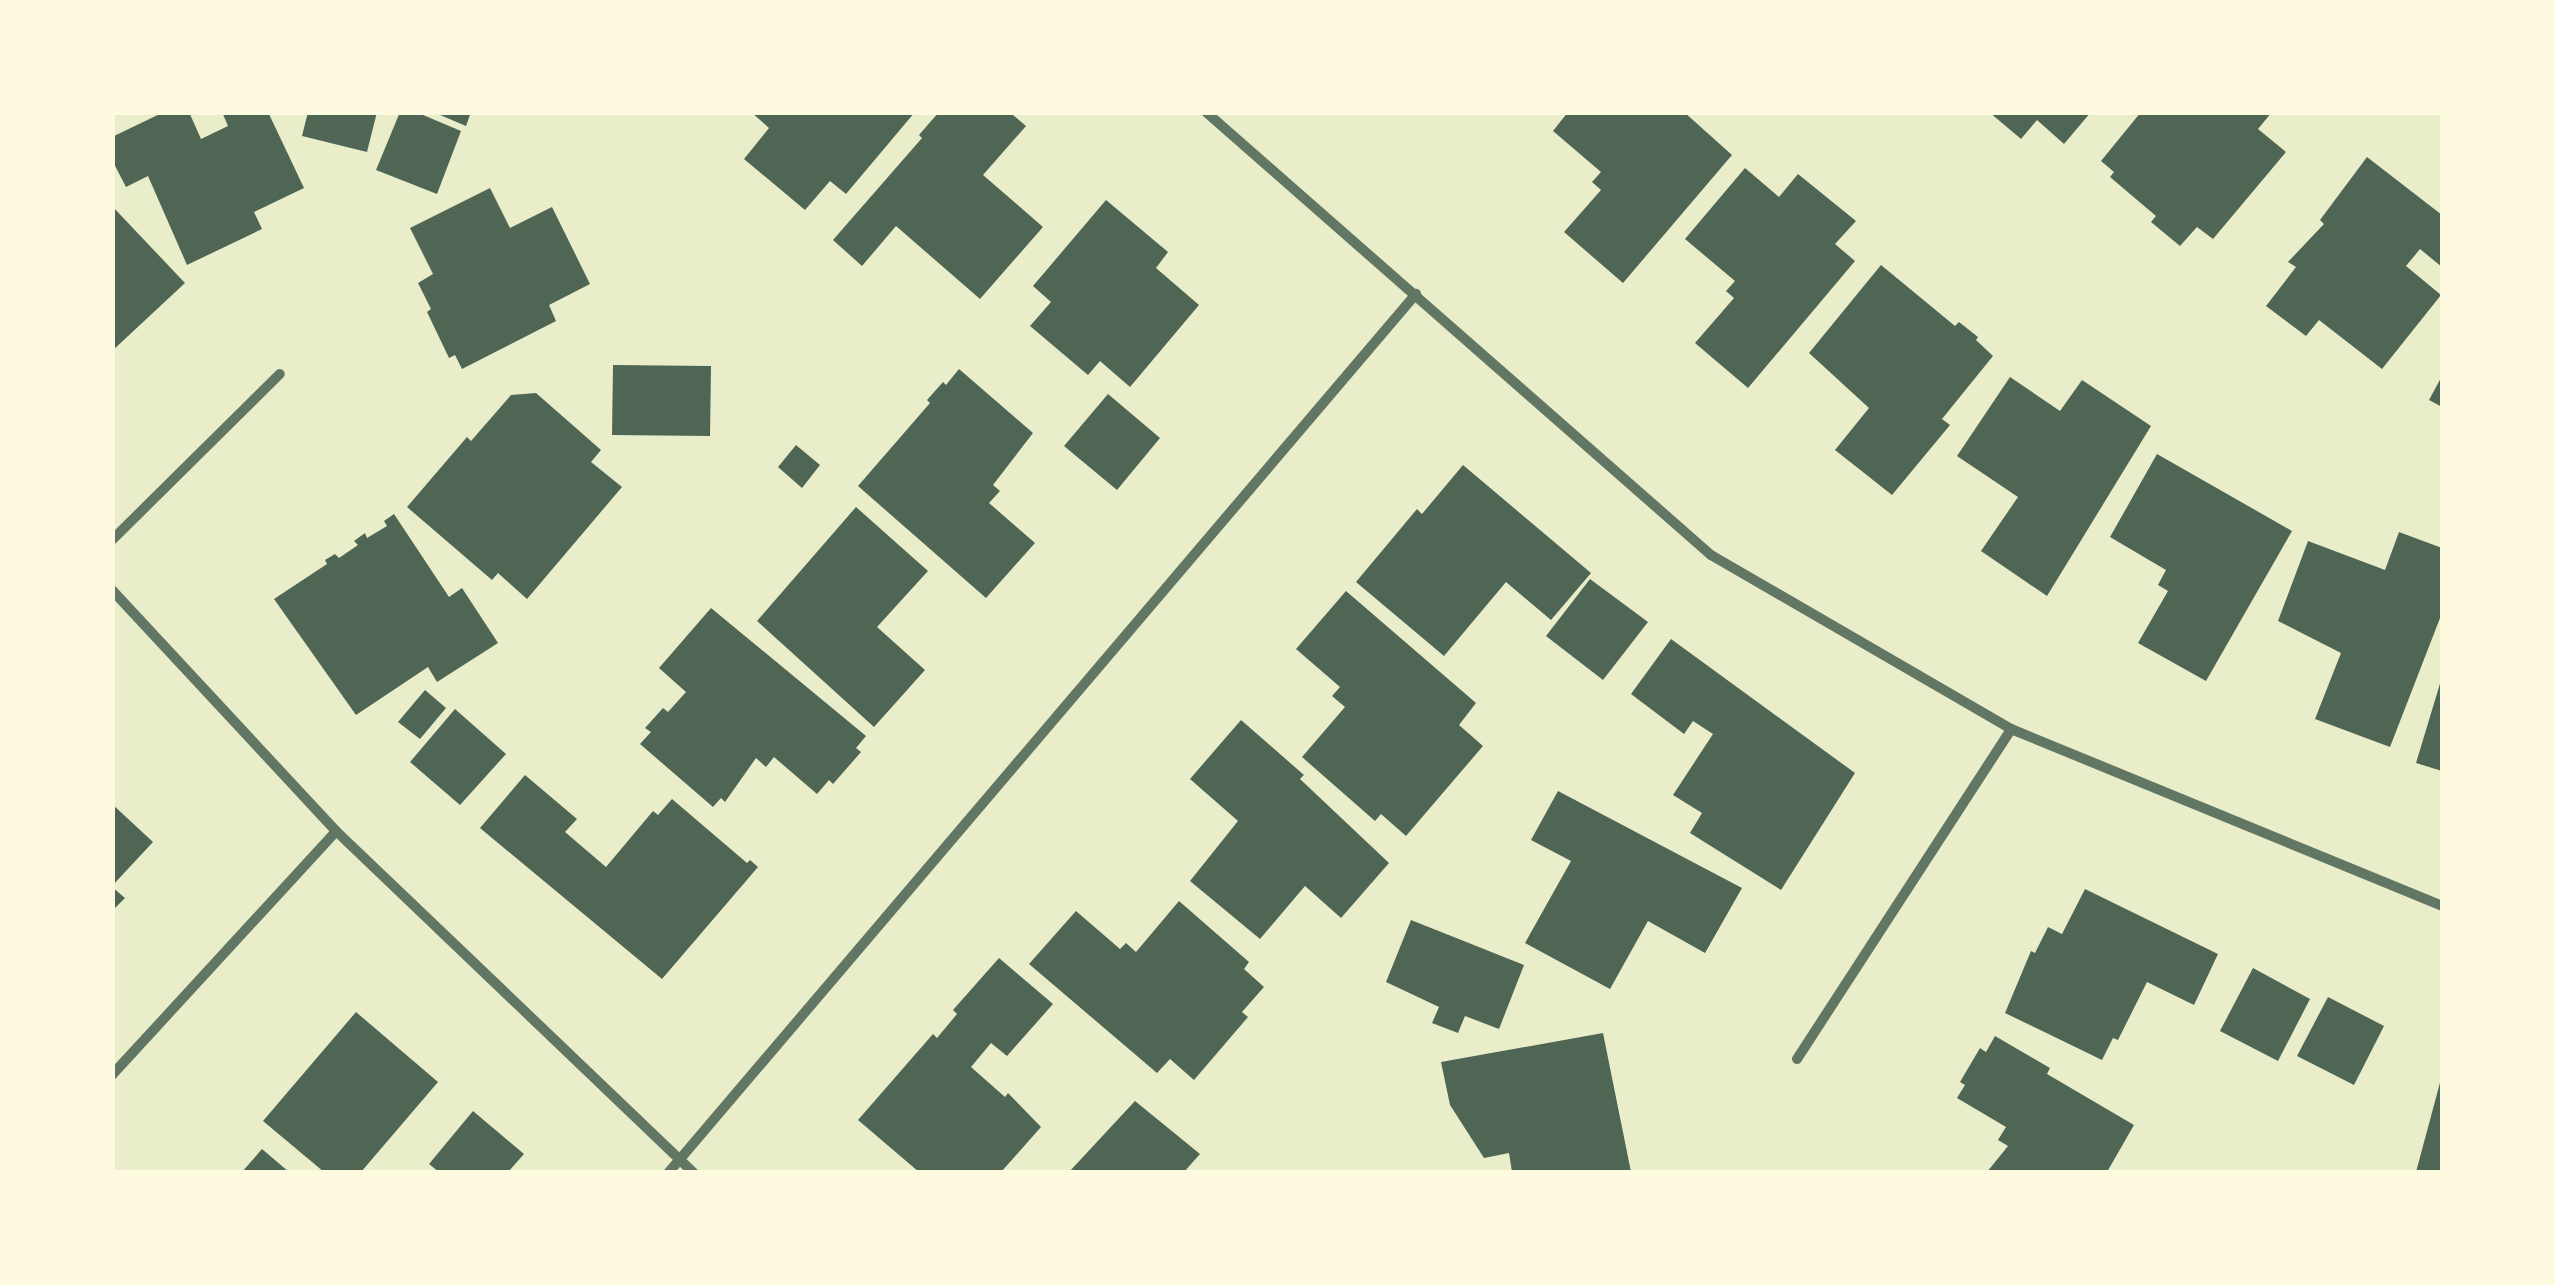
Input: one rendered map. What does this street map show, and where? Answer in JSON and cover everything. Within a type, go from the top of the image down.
[{"type":"street","points":[[1206,112],[1711,554],[2011,729],[2442,906]]},
{"type":"street","points":[[669,1172],[1416,294]]},
{"type":"street","points":[[112,540],[280,374]]},
{"type":"street","points":[[112,590],[336,832],[693,1172]]},
{"type":"street","points":[[1798,1058],[2011,729]]},
{"type":"street","points":[[112,1075],[336,832]]},
{"type":"building","points":[[164,112],[189,112],[201,139],[228,126],[222,112],[268,112],[304,188],[254,212],[262,229],[187,265],[148,176],[126,187],[112,160],[112,137]]},
{"type":"building","points":[[308,112],[377,112],[367,152],[302,136]]},
{"type":"building","points":[[400,112],[416,112],[461,131],[437,194],[376,170]]},
{"type":"building","points":[[433,112],[471,112],[466,126]]},
{"type":"building","points":[[751,112],[915,112],[846,194],[830,181],[805,210],[744,159],[769,128]]},
{"type":"building","points":[[939,112],[1016,112],[1013,115],[1026,126],[983,175],[1043,227],[980,299],[896,226],[862,266],[833,240],[922,138],[919,135]]},
{"type":"building","points":[[1568,112],[1684,112],[1732,155],[1623,283],[1564,232],[1601,190],[1592,182],[1601,172],[1553,131]]},
{"type":"building","points":[[1989,112],[2091,112],[2064,144],[2037,120],[2021,139]]},
{"type":"building","points":[[2141,112],[2272,112],[2258,129],[2286,152],[2213,239],[2197,227],[2180,246],[2151,222],[2156,216],[2110,177],[2114,172],[2101,161]]},
{"type":"building","points":[[2367,157],[2442,215],[2442,267],[2420,249],[2406,266],[2441,295],[2382,369],[2319,320],[2306,336],[2266,306],[2296,267],[2288,262],[2324,224],[2320,220]]},
{"type":"building","points":[[1745,168],[1779,197],[1798,174],[1856,221],[1835,244],[1855,261],[1748,388],[1695,343],[1734,298],[1726,291],[1735,281],[1685,239]]},
{"type":"building","points":[[490,188],[510,228],[552,207],[590,284],[549,305],[556,321],[462,369],[455,355],[449,358],[427,312],[431,309],[418,283],[433,274],[410,228]]},
{"type":"building","points":[[1106,200],[1168,252],[1156,268],[1199,305],[1130,387],[1100,361],[1088,375],[1030,326],[1051,302],[1033,286]]},
{"type":"building","points":[[112,206],[185,283],[112,351]]},
{"type":"building","points":[[1881,265],[1955,326],[1959,322],[1978,337],[1976,340],[1993,356],[1942,419],[1950,425],[1892,495],[1835,450],[1869,408],[1809,353]]},
{"type":"building","points":[[613,365],[711,366],[710,436],[612,435]]},
{"type":"building","points":[[959,369],[1033,433],[993,485],[1000,491],[989,503],[1035,543],[986,598],[858,486],[930,403],[927,400]]},
{"type":"building","points":[[2442,376],[2442,407],[2429,400]]},
{"type":"building","points":[[2010,377],[2060,411],[2082,380],[2151,426],[2047,596],[1981,551],[2018,497],[1957,456]]},
{"type":"building","points":[[536,393],[601,450],[591,462],[622,487],[527,599],[498,573],[492,580],[407,507],[467,437],[471,441],[511,395]]},
{"type":"building","points":[[1108,394],[1160,438],[1117,490],[1064,446]]},
{"type":"building","points":[[796,445],[820,465],[802,488],[778,467]]},
{"type":"building","points":[[2157,454],[2292,531],[2206,681],[2138,643],[2168,591],[2158,585],[2166,570],[2110,537]]},
{"type":"building","points":[[1463,465],[1591,573],[1551,620],[1506,582],[1444,656],[1356,582],[1417,509],[1422,514]]},
{"type":"building","points":[[856,507],[928,571],[877,627],[925,670],[874,727],[757,621]]},
{"type":"building","points":[[394,514],[449,597],[462,588],[498,643],[437,682],[428,667],[356,715],[274,599],[327,564],[325,560],[335,554],[339,558],[358,545],[354,541],[365,533],[367,538],[387,526],[384,521]]},
{"type":"building","points":[[2399,532],[2442,548],[2442,613],[2390,747],[2315,719],[2341,653],[2278,621],[2308,541],[2385,570]]},
{"type":"building","points":[[1590,579],[1648,622],[1603,680],[1546,636]]},
{"type":"building","points":[[1346,591],[1476,703],[1459,725],[1483,746],[1406,836],[1381,814],[1375,821],[1302,757],[1345,707],[1332,696],[1340,687],[1296,649]]},
{"type":"building","points":[[711,608],[866,736],[856,748],[861,752],[833,784],[829,780],[817,794],[774,757],[766,767],[756,758],[725,802],[721,798],[713,807],[640,744],[651,732],[645,728],[663,708],[668,712],[686,692],[659,668]]},
{"type":"building","points":[[1671,639],[1855,773],[1781,890],[1690,833],[1702,813],[1673,795],[1713,734],[1693,721],[1684,734],[1631,694]]},
{"type":"building","points":[[2442,677],[2442,771],[2416,763]]},
{"type":"building","points":[[425,690],[446,708],[420,739],[398,722]]},
{"type":"building","points":[[455,709],[506,754],[460,805],[410,762]]},
{"type":"building","points":[[1241,720],[1304,775],[1300,779],[1389,863],[1341,918],[1305,886],[1260,939],[1190,881],[1238,821],[1190,779]]},
{"type":"building","points":[[525,775],[577,819],[565,832],[606,867],[653,811],[658,815],[672,799],[747,863],[750,860],[758,867],[662,979],[480,828]]},
{"type":"building","points":[[1558,791],[1742,888],[1705,953],[1648,921],[1610,989],[1525,943],[1571,861],[1531,840]]},
{"type":"building","points":[[112,804],[153,842],[112,886]]},
{"type":"building","points":[[112,887],[125,898],[112,911]]},
{"type":"building","points":[[2085,889],[2218,954],[2194,1005],[2147,982],[2118,1040],[2113,1038],[2102,1060],[2005,1013],[2031,951],[2035,953],[2048,927],[2062,934]]},
{"type":"building","points":[[1179,901],[1249,962],[1244,969],[1264,987],[1242,1012],[1248,1017],[1194,1080],[1170,1059],[1157,1073],[1029,964],[1076,911],[1120,949],[1126,943],[1136,952]]},
{"type":"building","points":[[1411,920],[1524,965],[1499,1029],[1465,1016],[1458,1033],[1432,1023],[1439,1007],[1386,982]]},
{"type":"building","points":[[999,958],[1053,1004],[1007,1056],[991,1043],[971,1067],[1005,1097],[1008,1093],[1041,1127],[1001,1172],[919,1172],[858,1120],[933,1034],[937,1038],[957,1014],[953,1010]]},
{"type":"building","points":[[2253,968],[2310,999],[2278,1061],[2220,1031]]},
{"type":"building","points":[[2328,997],[2384,1026],[2354,1085],[2297,1056]]},
{"type":"building","points":[[356,1012],[438,1082],[361,1172],[324,1172],[263,1121]]},
{"type":"building","points":[[1603,1033],[1631,1172],[1512,1172],[1509,1153],[1484,1158],[1450,1105],[1441,1062]]},
{"type":"building","points":[[1995,1036],[2050,1068],[2047,1074],[2134,1125],[2107,1172],[1987,1172],[2008,1146],[1998,1140],[2006,1127],[1957,1098],[1965,1085],[1960,1082],[1980,1048],[1986,1052]]},
{"type":"building","points":[[2441,1079],[2442,1172],[2416,1172]]},
{"type":"building","points":[[1135,1101],[1200,1154],[1184,1172],[1069,1172]]},
{"type":"building","points":[[473,1111],[524,1154],[508,1172],[439,1172],[429,1164]]},
{"type":"building","points":[[262,1149],[289,1172],[242,1172]]}]
